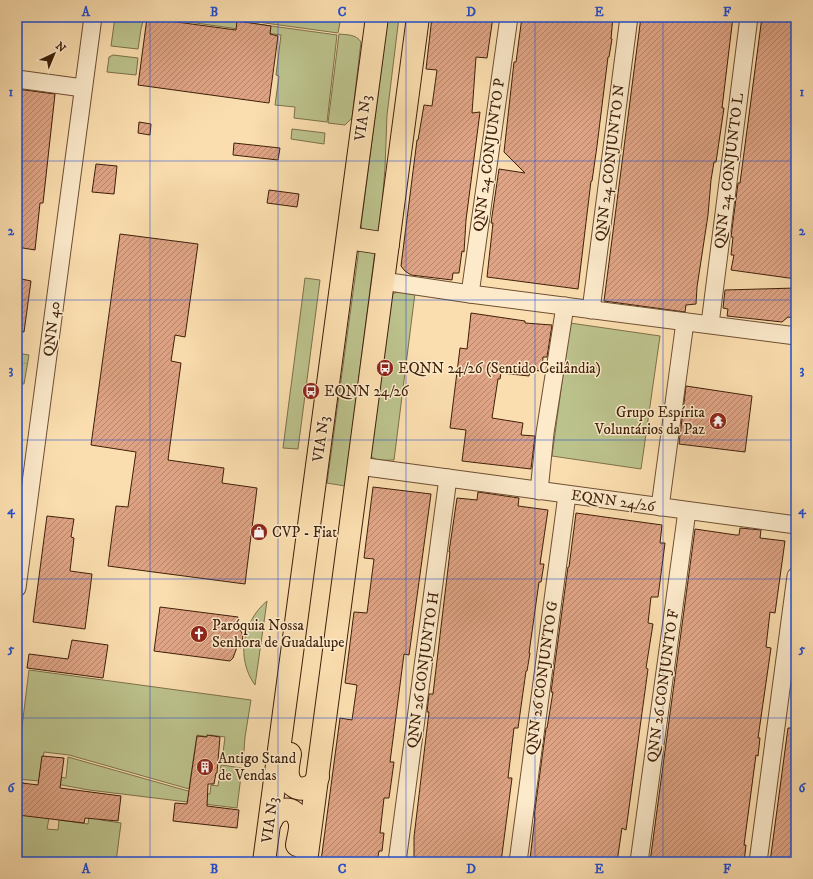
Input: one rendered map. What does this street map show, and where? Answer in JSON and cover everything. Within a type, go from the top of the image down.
[{"type":"main road","name":"VIA N3","points":[[264,862],[377,17]]},
{"type":"main road","points":[[397,180],[394,112],[407,17]]},
{"type":"main road","points":[[306,862],[418,17]]},
{"type":"main road","points":[[348,238],[388,244]]},
{"type":"main road","points":[[300,597],[301,674],[288,777],[294,787],[304,789],[313,786],[318,777]]},
{"type":"main road","points":[[270,821],[276,813],[285,809],[295,813],[298,816],[300,826],[295,862]]},
{"type":"street","name":"QNN 40","points":[[17,588],[18,571],[83,88],[94,17]]},
{"type":"street","name":"QNN 24 CONJUNTO P","points":[[470,294],[509,17]]},
{"type":"street","name":"QNN 24 CONJUNTO N","points":[[591,310],[629,17]]},
{"type":"street","name":"QNN 24 CONJUNTO L","points":[[710,324],[749,17]]},
{"type":"street","points":[[17,79],[83,88]]},
{"type":"street","points":[[384,281],[470,294],[796,336]]},
{"type":"street","points":[[540,491],[546,433],[565,306]]},
{"type":"street","points":[[660,507],[685,322]]},
{"type":"street","name":"EQNN 24/26","points":[[359,466],[796,525]]},
{"type":"street","name":"QNN 26 CONJUNTO H","points":[[397,862],[448,478]]},
{"type":"street","name":"QNN 26 CONJUNTO G","points":[[518,862],[567,495]]},
{"type":"street","name":"QNN 26 CONJUNTO F","points":[[639,862],[687,511]]},
{"type":"street","points":[[758,862],[796,576]]},
{"type":"green space","points":[[115,17],[144,17],[138,49],[111,46]]},
{"type":"green space","points":[[153,17],[206,17],[337,35],[327,122],[294,118],[295,107],[275,105],[279,76],[276,75],[281,35]]},
{"type":"green space","points":[[221,17],[341,17],[338,33]]},
{"type":"green space","points":[[388,17],[399,17],[387,115],[385,168],[379,232],[362,230],[361,225]]},
{"type":"green space","points":[[339,34],[354,36],[361,42],[352,118],[345,125],[328,123]]},
{"type":"green space","points":[[113,55],[138,58],[136,75],[107,72],[109,57]]},
{"type":"green space","points":[[292,129],[325,133],[324,144],[291,139]]},
{"type":"green space","points":[[359,249],[375,251],[345,486],[327,483]]},
{"type":"green space","points":[[305,278],[320,280],[298,449],[283,448]]},
{"type":"green space","points":[[394,293],[415,293],[394,460],[380,460],[371,457],[369,454],[391,296]]},
{"type":"green space","points":[[570,323],[660,336],[641,469],[552,456]]},
{"type":"green space","points":[[17,353],[29,355],[24,384],[17,383]]},
{"type":"green space","points":[[267,601],[255,685],[245,664],[244,641],[252,619]]},
{"type":"green space","points":[[29,670],[251,700],[245,737],[243,764],[222,761],[225,737],[197,735],[189,789],[69,755],[44,752],[41,774],[66,778],[68,757],[188,791],[210,794],[211,785],[218,786],[221,765],[242,768],[237,808],[89,790],[40,781],[17,779],[17,767]]},
{"type":"green space","points":[[17,782],[24,783],[49,818],[47,829],[58,830],[59,820],[88,824],[92,793],[103,794],[101,820],[121,823],[116,862],[17,862]]},
{"type":"building","points":[[432,17],[493,17],[487,58],[476,57],[472,113],[480,112],[466,220],[464,252],[462,251],[459,273],[453,273],[452,280],[411,275],[401,266],[417,140],[424,105],[432,106],[437,70],[426,69]]},
{"type":"building","points":[[522,17],[613,17],[612,39],[608,57],[591,181],[578,289],[487,277],[493,223],[491,223],[499,169],[525,173],[504,152],[514,62],[516,62]]},
{"type":"building","points":[[641,17],[733,17],[722,108],[724,108],[716,162],[714,162],[711,180],[708,215],[697,287],[696,304],[686,305],[685,312],[604,301]]},
{"type":"building","points":[[762,17],[796,17],[796,279],[731,270],[734,255],[731,255],[733,237],[731,237],[738,183],[740,183]]},
{"type":"building","points":[[147,18],[236,30],[237,21],[271,26],[270,34],[278,36],[269,103],[138,85]]},
{"type":"building","points":[[17,89],[55,94],[43,203],[40,203],[35,250],[17,247]]},
{"type":"building","points":[[139,122],[151,124],[150,135],[138,133]]},
{"type":"building","points":[[234,143],[280,148],[278,160],[233,155]]},
{"type":"building","points":[[96,164],[117,166],[114,194],[92,192]]},
{"type":"building","points":[[269,190],[299,194],[297,207],[267,203]]},
{"type":"building","points":[[120,234],[198,244],[185,337],[175,335],[171,361],[181,363],[168,460],[224,468],[222,483],[257,488],[245,584],[108,566],[116,506],[128,507],[136,452],[91,445]]},
{"type":"building","points":[[17,278],[31,281],[24,332],[17,331]]},
{"type":"building","points":[[796,288],[796,318],[788,317],[782,322],[727,316],[728,309],[723,308],[725,290]]},
{"type":"building","points":[[471,313],[525,321],[525,323],[552,325],[547,357],[543,357],[542,371],[530,370],[529,376],[501,373],[500,379],[498,379],[492,418],[523,423],[521,435],[535,436],[531,469],[462,461],[466,430],[450,428],[460,348],[467,349]]},
{"type":"building","points":[[686,386],[752,396],[745,452],[679,444]]},
{"type":"building","points":[[373,487],[431,494],[409,655],[404,654],[390,762],[394,762],[389,798],[384,798],[380,833],[384,833],[382,851],[379,851],[377,862],[327,862],[321,861],[340,718],[352,720],[357,685],[345,683],[354,612],[367,613],[374,559],[364,558]]},
{"type":"building","points":[[478,492],[519,498],[518,506],[548,510],[540,564],[544,564],[541,582],[539,582],[518,728],[514,728],[508,778],[512,778],[501,862],[414,862],[414,837],[429,712],[427,712],[429,694],[433,694],[449,552],[457,498],[477,500]]},
{"type":"building","points":[[576,513],[662,525],[660,543],[665,543],[658,597],[651,597],[648,623],[653,624],[646,668],[648,669],[626,830],[622,828],[617,862],[534,862],[534,860],[530,859],[534,817],[546,728],[553,692],[551,692]]},
{"type":"building","points":[[47,516],[74,519],[71,537],[74,538],[70,571],[92,574],[85,629],[33,622]]},
{"type":"building","points":[[740,528],[761,530],[760,538],[785,541],[775,613],[770,612],[766,647],[771,648],[758,738],[760,738],[758,756],[756,755],[744,845],[746,845],[744,862],[650,862],[695,529],[739,535]]},
{"type":"building","name":"Paróquia Nossa Senhora de Guadalupe","points":[[160,607],[238,617],[238,626],[243,635],[241,648],[237,647],[233,658],[230,661],[154,651]]},
{"type":"building","points":[[72,640],[108,645],[103,678],[27,668],[29,654],[68,659]]},
{"type":"building","points":[[788,728],[796,728],[796,862],[770,862]]},
{"type":"building","points":[[207,735],[220,737],[217,773],[214,784],[208,784],[207,806],[239,810],[237,828],[173,821],[175,803],[187,804],[197,736],[207,737]]},
{"type":"building","points":[[42,756],[64,758],[60,788],[121,796],[118,821],[85,818],[84,823],[18,815],[22,783],[38,785]]},
{"type":"place","name":"EQNN 24/26 (Sentido Ceilândia)","points":[[385,368]]},
{"type":"place","name":"EQNN 24/26","points":[[311,391]]},
{"type":"place","name":"Grupo Espírita Voluntários da Paz","points":[[718,421]]},
{"type":"place","name":"CVP - Fiat","points":[[259,532]]},
{"type":"place","name":"Paróquia Nossa Senhora de Guadalupe","points":[[199,634]]},
{"type":"place","name":"Antigo Stand de Vendas","points":[[205,767]]}]
